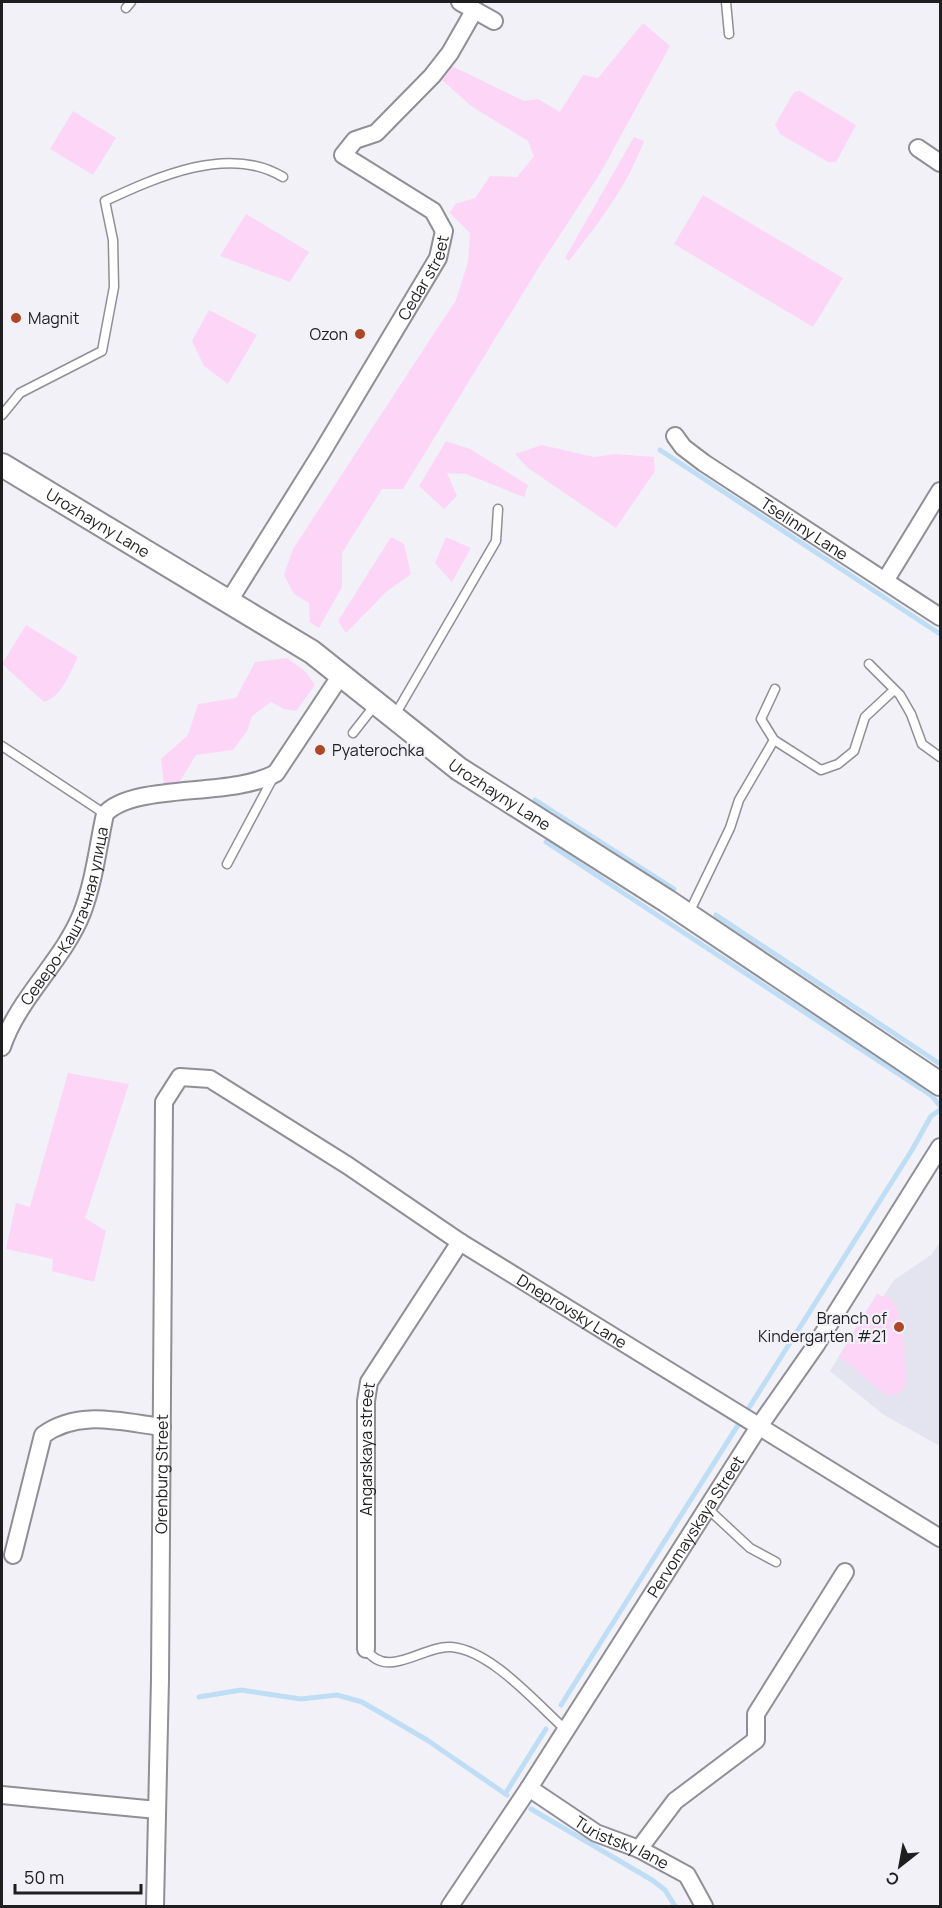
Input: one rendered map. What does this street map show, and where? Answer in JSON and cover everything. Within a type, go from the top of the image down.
[{"type":"street","points":[[459,2],[494,21]]},
{"type":"street","name":"Cedar street","points":[[229,601],[322,452],[438,258],[444,231],[433,211],[343,155],[355,140],[376,133],[432,76],[450,53],[474,11]]},
{"type":"street","points":[[918,148],[940,163]]},
{"type":"street","name":"Tselinny Lane","points":[[675,436],[684,447],[704,463],[940,617]]},
{"type":"street","name":"Urozhayny Lane","points":[[2,465],[312,652],[459,769],[688,915],[940,1084]]},
{"type":"street","points":[[885,581],[940,491]]},
{"type":"street","points":[[105,814],[118,803],[132,799],[265,780],[276,773],[341,675]]},
{"type":"street","name":"Северо-Каштачная улица","points":[[2,1047],[7,1030],[40,985],[82,913],[105,814]]},
{"type":"street","name":"Orenburg Street","points":[[155,1906],[165,1102],[180,1077],[210,1079]]},
{"type":"street","name":"Dneprovsky Lane","points":[[210,1079],[346,1165],[460,1242],[940,1538]]},
{"type":"street","name":"Pervomayskaya Street","points":[[450,1906],[529,1788],[760,1425],[816,1345],[940,1147]]},
{"type":"street","name":"Angarskaya street","points":[[366,1649],[366,1401],[369,1382],[460,1242]]},
{"type":"street","points":[[13,1555],[43,1435],[54,1427],[79,1418],[162,1427]]},
{"type":"street","points":[[639,1849],[675,1801],[756,1740],[756,1714],[845,1572]]},
{"type":"street","name":"Turistsky lane","points":[[529,1788],[596,1833],[639,1849],[687,1875],[704,1906]]},
{"type":"street","points":[[2,1795],[157,1810]]},
{"type":"lane","points":[[726,2],[729,34]]},
{"type":"lane","points":[[2,415],[21,393],[102,351],[114,287],[113,240],[105,201],[154,178],[218,164],[268,168],[284,177]]},
{"type":"lane","points":[[353,733],[385,710],[496,541],[498,509]]},
{"type":"lane","points":[[869,664],[894,690],[911,714],[922,744],[940,757]]},
{"type":"lane","points":[[776,689],[761,719],[774,740],[821,770],[838,764],[854,751],[861,736],[865,717],[894,690]]},
{"type":"lane","points":[[688,915],[730,828],[739,800],[774,740]]},
{"type":"lane","points":[[2,746],[105,814]]},
{"type":"lane","points":[[227,864],[276,773]]},
{"type":"lane","points":[[707,1508],[750,1548],[776,1562]]},
{"type":"lane","points":[[366,1649],[371,1656],[391,1663],[450,1647],[467,1652],[505,1675],[566,1730]]},
{"type":"shaded area","points":[[643,23],[670,46],[601,172],[539,267],[403,489],[382,489],[342,553],[342,587],[319,628],[310,622],[309,603],[294,594],[284,575],[293,549],[456,300],[468,262],[470,233],[450,213],[455,204],[475,198],[490,176],[517,177],[534,156],[528,141],[471,106],[441,79],[452,66],[524,101],[538,99],[560,112],[583,75],[598,78]]},
{"type":"shaded area","points":[[800,91],[856,125],[836,162],[828,162],[780,134],[775,125],[794,92]]},
{"type":"shaded area","points":[[73,111],[116,138],[93,175],[50,149]]},
{"type":"shaded area","points":[[634,137],[644,141],[629,174],[602,218],[569,261],[565,258]]},
{"type":"shaded area","points":[[703,195],[843,278],[813,327],[674,244]]},
{"type":"shaded area","points":[[246,214],[309,252],[290,282],[220,256]]},
{"type":"shaded area","points":[[209,310],[257,335],[228,384],[204,366],[192,341]]},
{"type":"shaded area","points":[[446,441],[470,449],[528,485],[524,497],[466,474],[447,473],[457,496],[444,509],[419,486]]},
{"type":"shaded area","points":[[542,445],[594,457],[615,454],[654,457],[655,471],[616,528],[528,468],[515,454]]},
{"type":"shaded area","points":[[391,537],[404,544],[411,574],[386,592],[346,633],[338,621]]},
{"type":"shaded area","points":[[446,537],[471,548],[452,582],[435,563]]},
{"type":"shaded area","points":[[26,625],[78,657],[61,690],[44,702],[2,664]]},
{"type":"shaded area","points":[[287,658],[306,672],[315,685],[296,711],[284,709],[271,702],[252,716],[247,731],[233,750],[196,755],[177,786],[164,785],[161,759],[188,735],[198,704],[236,698],[255,662]]},
{"type":"shaded area","points":[[68,1073],[129,1084],[85,1218],[106,1231],[94,1282],[52,1271],[53,1259],[6,1249],[16,1203],[30,1207]]},
{"type":"shaded area","name":"Branch of Kindergarten #21","points":[[940,1242],[940,1446],[884,1415],[830,1371],[877,1294],[883,1297],[894,1280],[931,1255]]},
{"type":"shaded area","points":[[877,1294],[883,1297],[885,1294],[893,1302],[898,1311],[903,1335],[906,1383],[901,1391],[893,1395],[886,1395],[839,1356]]},
{"type":"waterway","points":[[660,450],[940,634]]},
{"type":"waterway","points":[[535,800],[674,889]]},
{"type":"waterway","points":[[546,842],[932,1096],[940,1106]]},
{"type":"waterway","points":[[716,915],[940,1064]]},
{"type":"waterway","points":[[561,1705],[912,1150],[931,1116],[940,1110]]},
{"type":"waterway","points":[[199,1697],[241,1690],[301,1699],[337,1695],[362,1702],[427,1740],[507,1795]]},
{"type":"waterway","points":[[505,1794],[546,1729]]},
{"type":"waterway","points":[[531,1809],[652,1880],[665,1890],[675,1906]]},
{"type":"place","name":"Magnit","points":[[16,318]]},
{"type":"place","name":"Ozon","points":[[360,334]]},
{"type":"place","name":"Pyaterochka","points":[[320,750]]},
{"type":"place","name":"Branch of Kindergarten #21","points":[[899,1327]]}]
